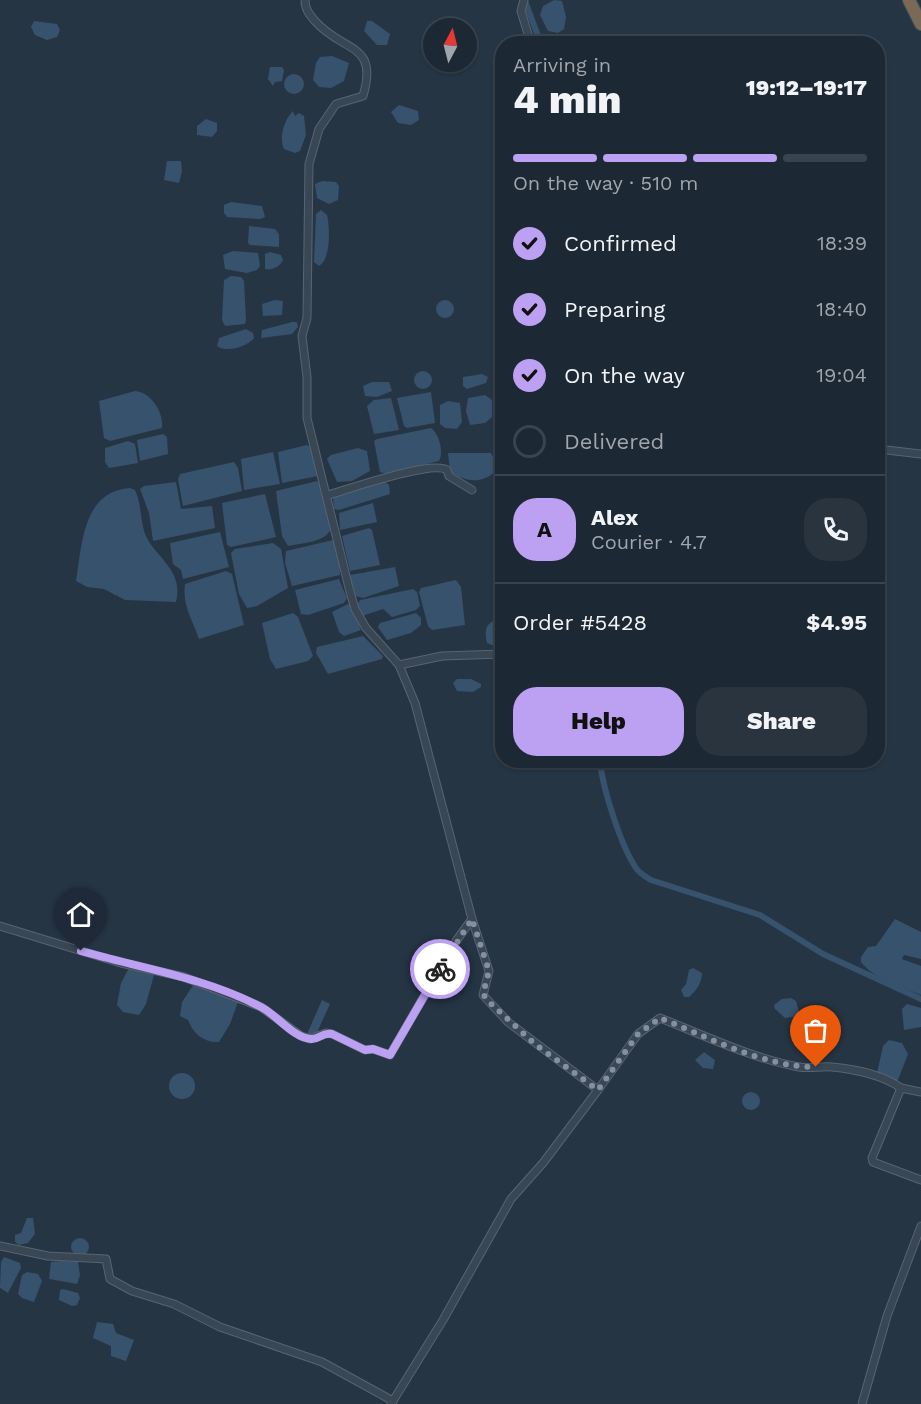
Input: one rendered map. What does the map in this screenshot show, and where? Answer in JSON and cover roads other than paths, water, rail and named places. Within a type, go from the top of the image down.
[{"type":"highway","points":[[909,0],[921,24]]},
{"type":"street","points":[[305,0],[305,8],[322,29],[363,55],[368,67],[363,96],[336,104],[319,129],[309,164],[307,318],[302,336],[307,377],[307,418],[356,609],[372,636],[399,665],[415,703],[472,919],[489,971],[483,994],[536,1045],[598,1090]]},
{"type":"street","points":[[524,0],[522,10],[529,36]]},
{"type":"street","points":[[885,450],[921,454]]},
{"type":"street","points":[[328,495],[407,472],[441,467],[447,470],[449,476],[472,490]]},
{"type":"street","points":[[399,665],[442,656],[495,654]]},
{"type":"street","points":[[0,926],[121,963],[184,977],[261,1007],[300,1036],[310,1039],[326,1033],[332,1034],[365,1050],[373,1049],[390,1055],[456,941],[472,919]]},
{"type":"street","points":[[0,1246],[48,1256],[106,1258],[110,1279],[132,1291],[174,1304],[220,1327],[322,1362],[392,1403],[444,1320],[511,1199],[543,1163],[638,1034],[660,1018],[718,1044],[801,1068],[832,1067],[867,1074],[888,1080],[902,1088],[921,1092]]},
{"type":"street","points":[[902,1088],[872,1158],[873,1162],[921,1180]]},
{"type":"street","points":[[862,1404],[887,1316],[921,1226]]},
{"type":"water","points":[[554,0],[562,1],[566,17],[564,29],[558,33],[548,31],[540,15],[543,6]]},
{"type":"water","points":[[34,21],[57,24],[60,30],[57,37],[47,40],[35,35],[31,27]]},
{"type":"water","points":[[367,21],[372,21],[390,34],[387,45],[377,45],[364,31]]},
{"type":"water","points":[[332,56],[349,63],[344,81],[331,88],[319,87],[313,80],[316,63],[320,57]]},
{"type":"water","points":[[270,67],[282,67],[284,70],[282,81],[275,82],[273,86],[268,79]]},
{"type":"water","points":[[294,74],[301,77],[304,84],[301,91],[294,94],[287,91],[284,84],[287,77]]},
{"type":"water","points":[[399,105],[418,111],[419,120],[411,125],[398,123],[391,112]]},
{"type":"water","points":[[293,111],[295,116],[299,113],[304,116],[306,135],[300,151],[295,153],[284,149],[282,139],[285,124]]},
{"type":"water","points":[[206,119],[217,123],[217,131],[212,137],[197,135],[197,126]]},
{"type":"water","points":[[167,161],[181,161],[182,171],[179,183],[164,180]]},
{"type":"water","points":[[322,181],[336,182],[339,186],[338,200],[329,204],[317,198],[315,184]]},
{"type":"water","points":[[231,202],[262,206],[265,217],[260,219],[227,217],[224,213],[224,205]]},
{"type":"water","points":[[321,210],[327,215],[329,235],[326,257],[319,266],[314,262],[316,214]]},
{"type":"water","points":[[249,226],[275,229],[279,234],[279,247],[250,245],[248,243]]},
{"type":"water","points":[[233,251],[258,253],[260,266],[257,270],[247,273],[225,269],[223,255]]},
{"type":"water","points":[[270,252],[281,255],[283,260],[276,268],[265,269],[265,254]]},
{"type":"water","points":[[231,276],[241,277],[244,281],[246,320],[245,324],[225,326],[222,320],[224,280]]},
{"type":"water","points":[[275,300],[283,301],[282,315],[263,316],[262,304]]},
{"type":"water","points":[[445,300],[451,303],[454,309],[451,315],[445,318],[439,315],[436,309],[439,303]]},
{"type":"water","points":[[297,322],[298,327],[292,334],[261,338],[262,330]]},
{"type":"water","points":[[246,329],[253,333],[254,338],[247,344],[231,349],[217,346],[219,338]]},
{"type":"water","points":[[423,371],[429,374],[432,380],[429,386],[423,389],[417,386],[414,380],[417,374]]},
{"type":"water","points":[[482,374],[488,377],[486,383],[467,389],[463,386],[463,377]]},
{"type":"water","points":[[372,382],[389,382],[392,391],[377,397],[365,396],[363,386]]},
{"type":"water","points":[[135,391],[146,395],[155,404],[161,416],[162,428],[110,441],[104,438],[99,401]]},
{"type":"water","points":[[431,392],[435,423],[407,428],[404,426],[397,398]]},
{"type":"water","points":[[485,395],[492,400],[492,417],[485,423],[470,425],[466,411],[468,398]]},
{"type":"water","points":[[391,398],[399,430],[374,434],[367,406],[374,400]]},
{"type":"water","points":[[448,401],[460,403],[462,422],[457,429],[445,428],[440,424],[440,405]]},
{"type":"water","points":[[431,428],[440,443],[439,461],[386,474],[380,472],[374,441]]},
{"type":"water","points":[[163,434],[167,437],[168,454],[140,461],[137,440]]},
{"type":"water","points":[[128,441],[135,444],[138,463],[109,468],[105,462],[105,448]]},
{"type":"water","points":[[307,445],[312,448],[318,476],[282,483],[278,452]]},
{"type":"water","points":[[358,448],[367,451],[370,471],[352,481],[337,482],[327,459],[331,455]]},
{"type":"water","points":[[273,452],[280,484],[244,490],[241,459]]},
{"type":"water","points":[[448,453],[491,453],[495,461],[495,472],[479,480],[468,480],[450,472]]},
{"type":"water","points":[[234,462],[238,468],[242,491],[183,506],[178,479],[180,474]]},
{"type":"water","points":[[317,481],[321,487],[331,529],[328,534],[318,540],[288,546],[282,536],[276,491]]},
{"type":"water","points":[[176,482],[181,509],[212,506],[215,528],[153,541],[149,513],[140,489],[144,486]]},
{"type":"water","points":[[385,482],[389,485],[390,494],[339,510],[334,509],[333,497]]},
{"type":"water","points":[[130,488],[135,490],[150,544],[173,573],[176,581],[176,602],[125,600],[104,589],[87,587],[76,581],[83,536],[94,509],[114,491]]},
{"type":"water","points":[[265,494],[276,537],[231,547],[227,545],[222,503]]},
{"type":"water","points":[[373,503],[377,522],[340,530],[339,513]]},
{"type":"water","points":[[369,528],[372,530],[380,565],[350,571],[342,536]]},
{"type":"water","points":[[220,532],[229,567],[183,579],[181,570],[173,564],[170,543]]},
{"type":"water","points":[[333,540],[338,544],[340,575],[292,586],[285,563],[286,551]]},
{"type":"water","points":[[273,543],[281,549],[288,588],[257,606],[247,608],[239,594],[231,553],[235,549]]},
{"type":"water","points":[[395,567],[399,586],[363,598],[355,596],[350,575]]},
{"type":"water","points":[[226,571],[232,574],[244,625],[199,639],[185,599],[185,584]]},
{"type":"water","points":[[339,579],[347,598],[344,603],[308,615],[301,614],[295,590]]},
{"type":"water","points":[[456,580],[461,587],[465,625],[432,630],[428,626],[419,592],[421,588]]},
{"type":"water","points":[[413,589],[417,592],[420,606],[416,610],[392,617],[383,609],[362,616],[357,606],[360,600]]},
{"type":"water","points":[[348,604],[351,605],[361,630],[344,636],[339,632],[332,612]]},
{"type":"water","points":[[293,613],[298,617],[313,656],[308,661],[276,669],[270,659],[262,623]]},
{"type":"water","points":[[416,613],[421,618],[421,625],[411,633],[387,640],[378,627],[380,623]]},
{"type":"water","points":[[495,622],[495,646],[487,643],[488,625]]},
{"type":"water","points":[[363,636],[383,656],[382,659],[328,674],[316,653],[317,647]]},
{"type":"water","points":[[457,679],[471,679],[481,684],[481,687],[473,692],[457,691],[453,683]]},
{"type":"water","points":[[895,919],[921,932],[921,959],[904,955],[902,959],[921,966],[921,995],[881,978],[861,962],[861,957],[868,947],[876,946]]},
{"type":"water","points":[[129,968],[150,971],[154,975],[146,1004],[139,1015],[123,1012],[117,1005],[121,983]]},
{"type":"water","points":[[693,968],[702,973],[701,980],[692,995],[684,997],[681,990],[686,984],[689,970]]},
{"type":"water","points":[[194,984],[238,1002],[230,1024],[219,1042],[203,1039],[188,1020],[180,1016],[182,1002]]},
{"type":"water","points":[[791,998],[796,1001],[799,1012],[793,1017],[785,1018],[775,1009],[774,1005],[782,999]]},
{"type":"water","points":[[322,1000],[330,1004],[315,1037],[311,1037],[307,1034]]},
{"type":"water","points":[[907,1004],[921,1008],[921,1027],[904,1030],[902,1009]]},
{"type":"water","points":[[889,1040],[902,1043],[908,1054],[898,1080],[892,1080],[877,1073],[883,1046]]},
{"type":"water","points":[[704,1052],[715,1060],[713,1069],[703,1068],[695,1060]]},
{"type":"water","points":[[182,1073],[191,1077],[195,1086],[191,1095],[182,1099],[173,1095],[169,1086],[173,1077]]},
{"type":"water","points":[[747,1092],[755,1092],[760,1097],[758,1108],[747,1110],[742,1105],[742,1097]]},
{"type":"water","points":[[27,1218],[33,1218],[35,1234],[28,1243],[19,1245],[15,1242],[15,1235],[21,1233]]},
{"type":"water","points":[[80,1238],[86,1241],[89,1247],[86,1253],[80,1256],[74,1253],[71,1247],[74,1241]]},
{"type":"water","points":[[4,1257],[20,1263],[21,1268],[8,1293],[0,1288],[1,1262]]},
{"type":"water","points":[[51,1262],[78,1262],[80,1275],[77,1284],[49,1279]]},
{"type":"water","points":[[27,1272],[38,1274],[42,1281],[34,1302],[18,1294],[22,1275]]},
{"type":"water","points":[[60,1290],[78,1293],[80,1298],[77,1305],[72,1306],[59,1300]]},
{"type":"water","points":[[97,1322],[113,1324],[116,1333],[134,1340],[126,1361],[111,1356],[111,1346],[93,1338]]},
{"type":"waterway","points":[[525,1],[538,36]]},
{"type":"waterway","points":[[601,768],[613,816],[630,858],[643,875],[651,880],[760,915],[823,954],[921,999]]}]
